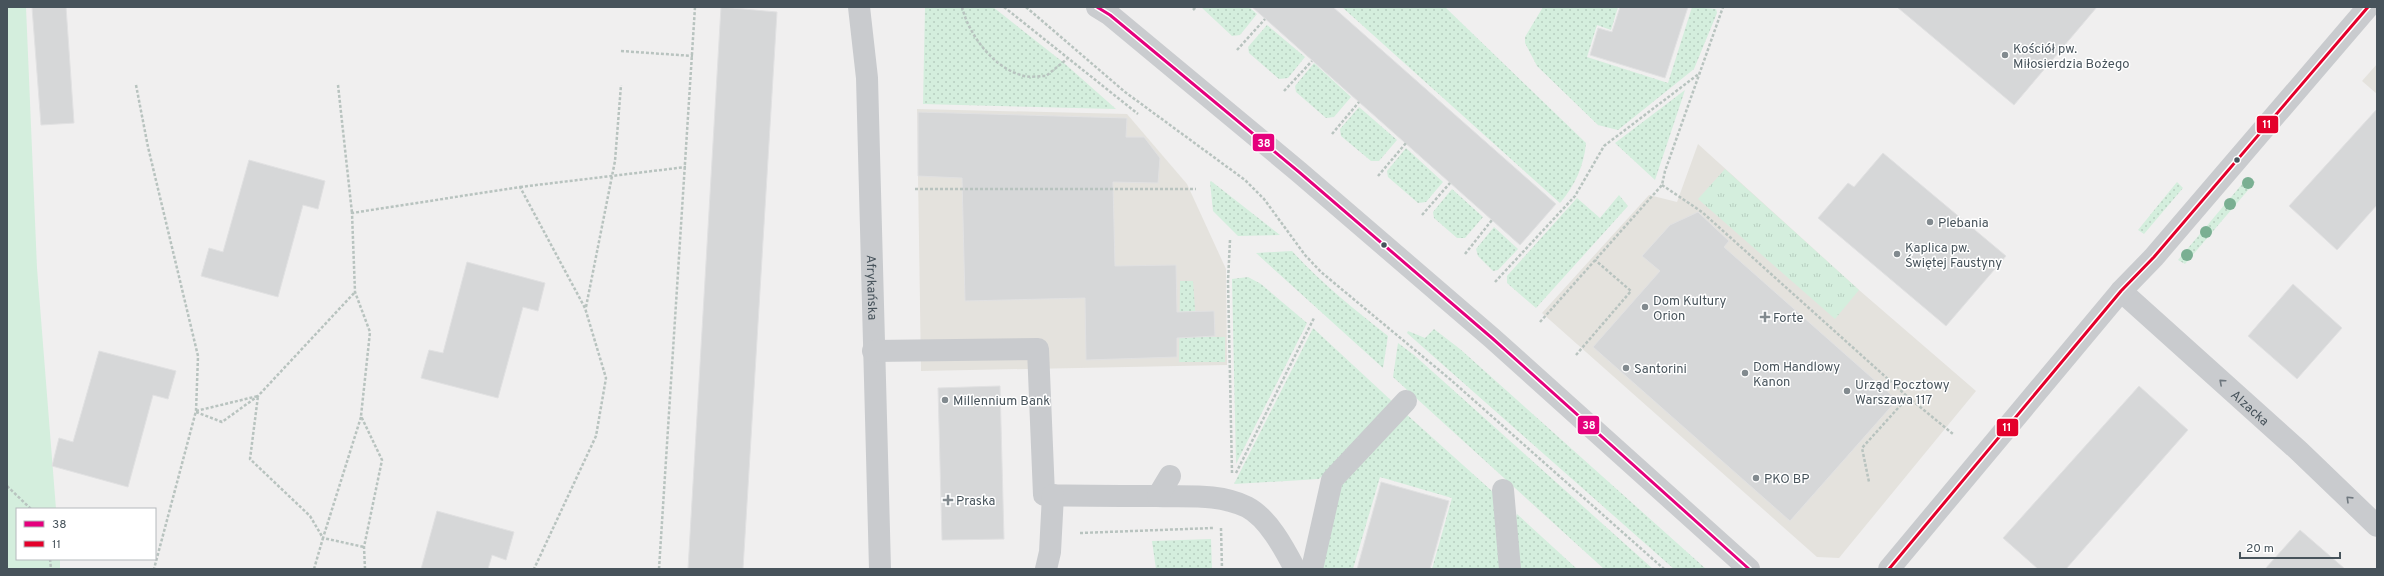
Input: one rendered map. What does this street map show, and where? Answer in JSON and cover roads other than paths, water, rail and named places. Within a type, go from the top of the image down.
[{"type":"street","name":"Afrykańska","points":[[859,7],[866,78],[880,569]]},
{"type":"street","points":[[1889,569],[2121,291],[2154,257],[2368,7]]},
{"type":"street","points":[[1103,10],[1299,172],[1492,338],[1749,569]]},
{"type":"street","name":"Alzacka","points":[[2121,291],[2299,451],[2377,526]]},
{"type":"street","points":[[873,351],[1038,349],[1044,495],[1158,496],[1224,499],[1248,508],[1260,518],[1284,549],[1295,569]]},
{"type":"street","points":[[1312,569],[1332,480],[1406,401]]},
{"type":"street","points":[[1158,496],[1170,476]]},
{"type":"street","points":[[1503,490],[1510,569]]},
{"type":"street","points":[[1048,561],[1053,495]]},
{"type":"place","name":"Kościół pw. Miłosierdzia Bożego","points":[[2005,55]]},
{"type":"place","name":"Plebania","points":[[1930,222]]},
{"type":"place","name":"Kaplica pw. Świętej Faustyny","points":[[1897,254]]},
{"type":"place","name":"Dom Kultury Orion","points":[[1645,307]]},
{"type":"place","name":"Forte","points":[[1765,317]]},
{"type":"place","name":"Santorini","points":[[1626,368]]},
{"type":"place","name":"Dom Handlowy Kanon","points":[[1745,373]]},
{"type":"place","name":"Urząd Pocztowy Warszawa 117","points":[[1847,391]]},
{"type":"place","name":"Millennium Bank","points":[[945,400]]},
{"type":"place","name":"PKO BP","points":[[1756,478]]},
{"type":"place","name":"Praska","points":[[948,500]]}]
